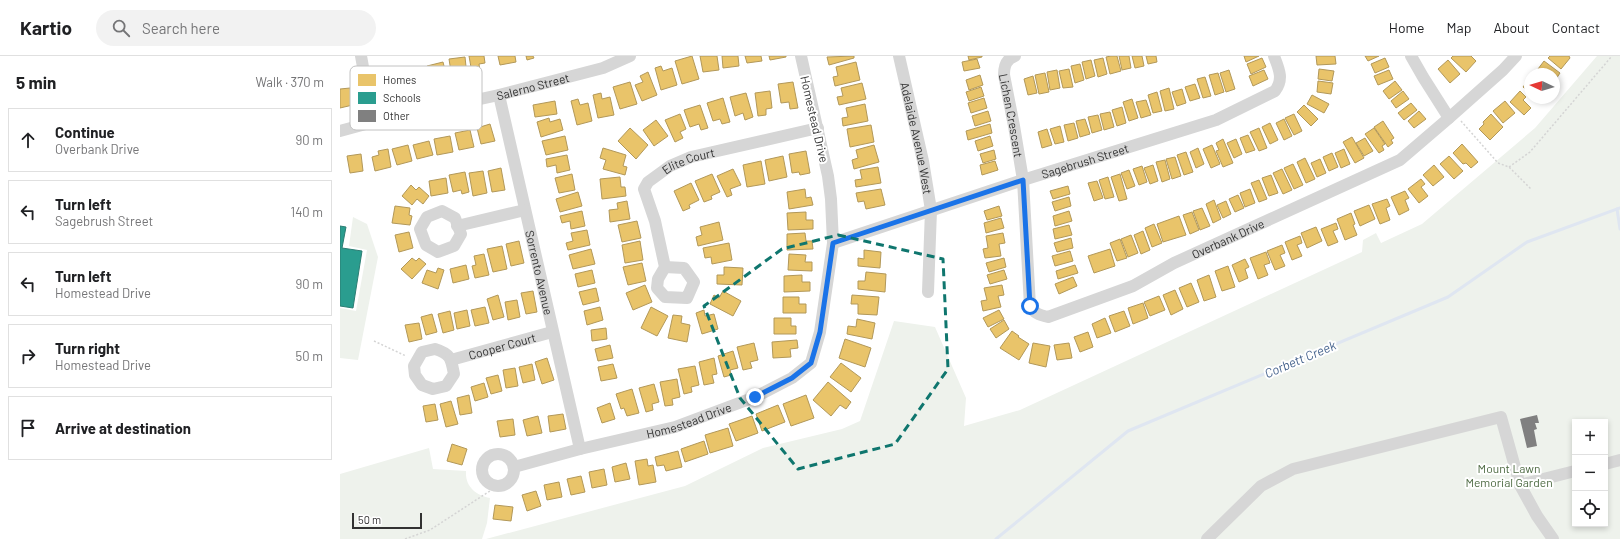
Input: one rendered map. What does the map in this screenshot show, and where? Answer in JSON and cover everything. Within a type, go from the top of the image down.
[{"type":"street","points":[[361,56],[363,66]]},
{"type":"street","name":"Salerno Street","points":[[482,99],[603,68],[630,56]]},
{"type":"street","name":"Homestead Drive","points":[[514,467],[580,449],[682,425],[755,397],[792,378],[811,363],[820,332],[833,243],[832,199],[818,128],[801,56]]},
{"type":"street","name":"Adelaide Avenue West","points":[[899,56],[923,161],[931,210],[928,292]]},
{"type":"street","name":"Lichen Crescent","points":[[1015,56],[1007,62],[1004,67],[1004,75],[1023,180]]},
{"type":"street","name":"Sagebrush Street","points":[[833,243],[1023,180],[1216,120],[1275,91],[1280,84],[1281,74],[1274,56]]},
{"type":"street","points":[[1412,56],[1423,77],[1452,116]]},
{"type":"street","name":"Overbank Drive","points":[[1023,180],[1030,306],[1034,312],[1048,317],[1133,286],[1174,263],[1400,160],[1452,116],[1503,70],[1516,56]]},
{"type":"street","name":"Sorrento Avenue","points":[[499,95],[580,449]]},
{"type":"street","name":"Salerno Street","points":[[340,131],[350,128]]},
{"type":"street","name":"Elite Court","points":[[665,266],[655,221],[644,189],[648,182],[670,166],[691,157],[818,128]]},
{"type":"street","points":[[457,226],[525,210]]},
{"type":"street","name":"Cooper Court","points":[[451,360],[552,332]]},
{"type":"street","points":[[435,349],[446,352],[451,360],[454,374],[446,386],[433,389],[422,385],[415,375],[414,366],[422,352],[435,349]]},
{"type":"street","points":[[1207,539],[1261,486],[1293,469],[1502,417],[1520,485],[1553,539]]},
{"type":"street","points":[[494,454],[501,454],[507,456],[511,461],[514,467],[514,473],[508,484],[496,487],[485,480],[482,474],[482,468],[488,457],[494,454]]},
{"type":"street","points":[[1608,463],[1620,460]]},
{"type":"street","points":[[1520,485],[1572,472]]},
{"type":"path","points":[[1509,167],[1530,152],[1612,56]]},
{"type":"path","points":[[1452,116],[1498,163],[1509,167],[1531,189]]},
{"type":"path","points":[[374,340],[417,361]]},
{"type":"path","points":[[405,539],[430,530],[496,487]]},
{"type":"highlighted area","points":[[838,235],[943,259],[948,369],[895,444],[798,469],[740,398],[704,306],[782,249]]},
{"type":"green space","name":"Mount Lawn Memorial Garden","points":[[1597,56],[1620,56],[1620,539],[486,539],[685,486],[763,448],[842,429],[860,421],[894,321],[935,327],[966,398],[964,426],[1020,410],[1362,252],[1363,240],[1376,233],[1381,243],[1422,224],[1535,128],[1556,104],[1560,104],[1560,99]]},
{"type":"green space","points":[[353,217],[367,224],[378,257],[358,360],[340,358],[340,308],[356,311],[367,250],[349,246]]},
{"type":"green space","points":[[429,448],[433,469],[466,471],[469,486],[480,495],[490,498],[487,523],[482,539],[340,539],[340,474]]},
{"type":"building: Homes","points":[[469,56],[484,56],[485,63],[479,64],[479,66],[471,66]]},
{"type":"building: Homes","points":[[498,56],[515,56],[516,62],[500,65]]},
{"type":"building: Homes","points":[[526,56],[533,56],[534,58],[527,60]]},
{"type":"building: Homes","points":[[692,56],[699,79],[682,84],[675,61]]},
{"type":"building: Homes","points":[[700,56],[717,56],[719,70],[703,72]]},
{"type":"building: Homes","points":[[722,56],[738,56],[739,66],[723,68]]},
{"type":"building: Homes","points":[[745,56],[761,56],[762,61],[747,63]]},
{"type":"building: Homes","points":[[769,56],[786,56],[786,57],[770,60]]},
{"type":"building: Homes","points":[[854,56],[854,58],[829,65],[827,57]]},
{"type":"building: Homes","points":[[968,56],[982,56],[982,57],[969,60]]},
{"type":"building: Homes","points":[[1117,56],[1121,71],[1110,74],[1106,57]]},
{"type":"building: Homes","points":[[1119,56],[1129,56],[1131,68],[1122,70]]},
{"type":"building: Homes","points":[[1132,56],[1142,56],[1144,66],[1135,68]]},
{"type":"building: Homes","points":[[1146,56],[1156,56],[1157,62],[1148,64]]},
{"type":"building: Homes","points":[[1244,56],[1259,56],[1246,62]]},
{"type":"building: Homes","points":[[1316,56],[1335,56],[1336,64],[1317,65]]},
{"type":"building: Homes","points":[[1365,56],[1379,56],[1368,61]]},
{"type":"building: Homes","points":[[1453,56],[1471,56],[1476,61],[1466,72],[1451,58]]},
{"type":"building: Homes","points":[[1550,56],[1569,56],[1570,58],[1561,69],[1548,58]]},
{"type":"building: Homes","points":[[465,57],[466,66],[450,66],[449,59]]},
{"type":"building: Homes","points":[[1103,58],[1107,74],[1098,77],[1094,60]]},
{"type":"building: Homes","points":[[1262,58],[1266,67],[1251,74],[1247,64]]},
{"type":"building: Homes","points":[[1385,58],[1389,67],[1375,73],[1371,64]]},
{"type":"building: Homes","points":[[977,59],[980,68],[964,71],[962,62]]},
{"type":"building: Homes","points":[[1091,60],[1095,76],[1086,79],[1082,62]]},
{"type":"building: Homes","points":[[1448,60],[1460,74],[1450,83],[1438,69]]},
{"type":"building: Homes","points":[[1544,61],[1553,68],[1539,68]]},
{"type":"building: Homes","points":[[443,62],[444,66],[427,66]]},
{"type":"building: Homes","points":[[856,62],[860,80],[835,86],[833,77],[838,76],[836,67]]},
{"type":"building: Homes","points":[[1080,64],[1084,80],[1075,83],[1071,66]]},
{"type":"building: Homes","points":[[661,66],[663,71],[672,68],[677,85],[661,90],[655,68]]},
{"type":"building: Homes","points":[[1069,69],[1073,87],[1063,88],[1059,71]]},
{"type":"building: Homes","points":[[1319,69],[1334,71],[1332,81],[1318,79]]},
{"type":"building: Homes","points":[[1057,70],[1060,88],[1050,90],[1047,72]]},
{"type":"building: Homes","points":[[1229,70],[1235,89],[1226,92],[1220,73]]},
{"type":"building: Homes","points":[[1264,70],[1268,79],[1253,86],[1249,76]]},
{"type":"building: Homes","points":[[1389,70],[1393,79],[1378,85],[1374,76]]},
{"type":"building: Homes","points":[[648,72],[657,95],[642,101],[635,85],[643,82],[640,76]]},
{"type":"building: Homes","points":[[1045,73],[1049,92],[1039,94],[1035,75]]},
{"type":"building: Homes","points":[[1218,73],[1224,92],[1215,95],[1209,75]]},
{"type":"building: Homes","points":[[980,75],[983,85],[969,90],[966,80]]},
{"type":"building: Homes","points":[[1033,76],[1037,93],[1028,95],[1024,79]]},
{"type":"building: Homes","points":[[1205,77],[1211,96],[1203,98],[1197,79]]},
{"type":"building: Homes","points":[[1318,81],[1333,83],[1331,94],[1317,92]]},
{"type":"building: Homes","points":[[1395,81],[1402,90],[1389,99],[1383,91]]},
{"type":"building: Homes","points":[[630,82],[637,104],[620,109],[613,87]]},
{"type":"building: Homes","points":[[793,82],[798,108],[790,109],[789,102],[781,103],[778,84]]},
{"type":"building: Homes","points":[[862,83],[866,99],[839,105],[837,97],[843,96],[841,88]]},
{"type":"building: Homes","points":[[1195,84],[1200,98],[1190,101],[1185,87]]},
{"type":"building: Homes","points":[[981,87],[984,96],[969,101],[966,92]]},
{"type":"building: Homes","points":[[350,88],[350,106],[340,108],[340,89]]},
{"type":"building: Homes","points":[[1169,88],[1174,109],[1165,111],[1160,91]]},
{"type":"building: Homes","points":[[1182,89],[1186,103],[1177,106],[1172,92]]},
{"type":"building: Homes","points":[[770,91],[772,108],[766,109],[766,115],[758,116],[755,93]]},
{"type":"building: Homes","points":[[1403,91],[1409,99],[1396,108],[1391,101]]},
{"type":"building: Homes","points":[[1520,91],[1524,95],[1524,104],[1527,104],[1531,108],[1524,115],[1510,102]]},
{"type":"building: Homes","points":[[1157,92],[1162,111],[1153,113],[1148,95]]},
{"type":"building: Homes","points":[[601,93],[602,99],[610,97],[614,115],[598,118],[593,95]]},
{"type":"building: Homes","points":[[746,93],[753,117],[745,120],[743,113],[735,116],[730,97]]},
{"type":"building: Homes","points":[[1312,95],[1329,104],[1324,113],[1307,104]]},
{"type":"building: Homes","points":[[723,98],[730,122],[722,124],[720,119],[713,121],[707,103]]},
{"type":"building: Homes","points":[[984,98],[987,108],[971,113],[968,103]]},
{"type":"building: Homes","points":[[578,99],[580,105],[588,103],[592,121],[577,125],[571,101]]},
{"type":"building: Homes","points":[[1132,99],[1138,118],[1129,121],[1123,102]]},
{"type":"building: Homes","points":[[1146,100],[1151,115],[1141,118],[1136,102]]},
{"type":"building: Homes","points":[[555,101],[557,114],[535,117],[533,105]]},
{"type":"building: Homes","points":[[1505,101],[1515,113],[1503,123],[1493,111]]},
{"type":"building: Homes","points":[[1411,103],[1417,110],[1404,120],[1398,113]]},
{"type":"building: Homes","points":[[865,104],[868,121],[843,126],[842,118],[848,117],[846,108]]},
{"type":"building: Homes","points":[[700,105],[708,128],[701,130],[699,124],[690,127],[684,110]]},
{"type":"building: Homes","points":[[1304,105],[1318,119],[1311,126],[1297,112]]},
{"type":"building: Homes","points":[[1122,107],[1126,123],[1117,126],[1112,110]]},
{"type":"building: Homes","points":[[988,111],[991,121],[975,126],[972,116]]},
{"type":"building: Homes","points":[[1419,111],[1426,119],[1414,128],[1408,121]]},
{"type":"building: Homes","points":[[1110,112],[1114,127],[1104,130],[1100,114]]},
{"type":"building: Homes","points":[[680,114],[686,129],[680,132],[683,138],[675,142],[665,120]]},
{"type":"building: Homes","points":[[1294,114],[1302,131],[1294,135],[1285,118]]},
{"type":"building: Homes","points":[[1491,114],[1503,127],[1490,140],[1479,129],[1484,124],[1483,122]]},
{"type":"building: Homes","points":[[1098,115],[1102,130],[1092,133],[1088,117]]},
{"type":"building: Homes","points":[[549,118],[550,122],[560,119],[563,130],[541,137],[537,122]]},
{"type":"building: Homes","points":[[1085,119],[1090,134],[1080,137],[1076,121]]},
{"type":"building: Homes","points":[[1284,119],[1292,136],[1284,140],[1276,123]]},
{"type":"building: Homes","points":[[656,120],[668,136],[654,146],[643,130]]},
{"type":"building: Homes","points":[[1383,121],[1394,138],[1391,140],[1393,143],[1388,147],[1374,127]]},
{"type":"building: Homes","points":[[1074,123],[1078,138],[1068,141],[1064,125]]},
{"type":"building: Homes","points":[[1270,123],[1278,140],[1270,144],[1262,127]]},
{"type":"building: Homes","points":[[490,124],[495,141],[481,144],[478,130],[482,130],[482,126]]},
{"type":"building: Homes","points":[[990,124],[992,133],[968,140],[966,131]]},
{"type":"building: Homes","points":[[871,125],[874,142],[850,147],[847,129]]},
{"type":"building: Homes","points":[[1060,126],[1064,142],[1055,144],[1050,129]]},
{"type":"building: Homes","points":[[630,128],[648,145],[636,159],[618,141]]},
{"type":"building: Homes","points":[[1259,128],[1267,148],[1259,151],[1250,132]]},
{"type":"building: Homes","points":[[1374,128],[1385,144],[1382,146],[1384,150],[1379,153],[1365,134]]},
{"type":"building: Homes","points":[[1047,129],[1052,145],[1042,148],[1038,132]]},
{"type":"building: Homes","points":[[470,130],[474,147],[459,150],[455,133]]},
{"type":"building: Homes","points":[[1248,135],[1255,150],[1246,153],[1240,138]]},
{"type":"building: Homes","points":[[450,136],[453,152],[437,155],[434,139]]},
{"type":"building: Homes","points":[[565,136],[568,150],[546,155],[542,141]]},
{"type":"building: Homes","points":[[990,136],[993,146],[978,151],[975,141]]},
{"type":"building: Homes","points":[[1352,137],[1364,158],[1355,163],[1343,142]]},
{"type":"building: Homes","points":[[1365,138],[1373,151],[1364,156],[1356,143]]},
{"type":"building: Homes","points":[[1223,139],[1233,163],[1223,167],[1216,151],[1219,150],[1216,143]]},
{"type":"building: Homes","points":[[1236,139],[1242,154],[1234,158],[1227,143]]},
{"type":"building: Homes","points":[[429,141],[433,155],[417,159],[413,145]]},
{"type":"building: Homes","points":[[1462,144],[1478,162],[1471,168],[1466,163],[1463,164],[1453,153]]},
{"type":"building: Homes","points":[[408,145],[412,161],[397,165],[392,149]]},
{"type":"building: Homes","points":[[874,145],[879,162],[854,169],[852,160],[858,158],[856,150]]},
{"type":"building: Homes","points":[[1212,145],[1220,164],[1211,168],[1203,149]]},
{"type":"building: Homes","points":[[603,148],[626,155],[623,166],[627,167],[625,175],[603,169],[606,160],[600,158]]},
{"type":"building: Homes","points":[[1198,148],[1204,164],[1196,168],[1190,152]]},
{"type":"building: Homes","points":[[388,149],[391,167],[375,171],[372,157],[379,155],[378,151]]},
{"type":"building: Homes","points":[[1344,149],[1350,164],[1341,168],[1335,153]]},
{"type":"building: Homes","points":[[994,150],[996,159],[983,163],[980,154]]},
{"type":"building: Homes","points":[[806,151],[810,173],[800,175],[799,172],[792,173],[789,154]]},
{"type":"building: Homes","points":[[1186,152],[1193,172],[1184,175],[1177,155]]},
{"type":"building: Homes","points":[[1332,153],[1338,167],[1329,171],[1323,157]]},
{"type":"building: Homes","points":[[361,154],[363,171],[350,173],[347,156]]},
{"type":"building: Homes","points":[[567,155],[570,170],[557,173],[556,165],[547,167],[546,159]]},
{"type":"building: Homes","points":[[783,156],[787,177],[769,181],[765,160]]},
{"type":"building: Homes","points":[[1449,156],[1463,171],[1454,179],[1440,164]]},
{"type":"building: Homes","points":[[1175,157],[1181,176],[1172,179],[1166,159]]},
{"type":"building: Homes","points":[[1305,158],[1315,179],[1306,183],[1297,162]]},
{"type":"building: Homes","points":[[1320,159],[1326,173],[1317,177],[1311,163]]},
{"type":"building: Homes","points":[[1165,160],[1170,179],[1162,182],[1156,162]]},
{"type":"building: Homes","points":[[761,161],[765,184],[747,187],[743,165]]},
{"type":"building: Homes","points":[[995,161],[998,170],[982,175],[980,165]]},
{"type":"building: Homes","points":[[1293,164],[1303,185],[1294,189],[1284,168]]},
{"type":"building: Homes","points":[[1153,165],[1158,181],[1150,184],[1144,168]]},
{"type":"building: Homes","points":[[1434,165],[1444,177],[1433,186],[1423,175]]},
{"type":"building: Homes","points":[[1142,166],[1147,182],[1139,185],[1133,169]]},
{"type":"building: Homes","points":[[878,167],[881,183],[856,187],[855,180],[862,179],[860,170]]},
{"type":"building: Homes","points":[[501,168],[505,190],[492,192],[488,171]]},
{"type":"building: Homes","points":[[733,169],[741,185],[730,189],[732,195],[727,197],[717,176]]},
{"type":"building: Homes","points":[[1282,169],[1292,190],[1283,194],[1273,173]]},
{"type":"building: Homes","points":[[1129,170],[1135,186],[1127,189],[1121,173]]},
{"type":"building: Homes","points":[[483,171],[487,193],[473,196],[469,173]]},
{"type":"building: Homes","points":[[465,172],[469,192],[462,194],[461,190],[453,192],[449,175]]},
{"type":"building: Homes","points":[[572,174],[575,190],[559,193],[555,178]]},
{"type":"building: Homes","points":[[712,174],[720,192],[711,196],[712,199],[704,202],[695,181]]},
{"type":"building: Homes","points":[[1120,174],[1127,199],[1119,201],[1111,177]]},
{"type":"building: Homes","points":[[1271,175],[1278,193],[1269,196],[1262,178]]},
{"type":"building: Homes","points":[[620,177],[621,187],[625,187],[626,196],[602,199],[600,179]]},
{"type":"building: Homes","points":[[1108,177],[1114,197],[1105,199],[1099,180]]},
{"type":"building: Homes","points":[[446,178],[448,193],[431,196],[429,181]]},
{"type":"building: Homes","points":[[1421,179],[1425,184],[1421,187],[1428,196],[1419,203],[1408,189]]},
{"type":"building: Homes","points":[[1259,180],[1267,199],[1259,202],[1251,183]]},
{"type":"building: Homes","points":[[1097,181],[1103,198],[1094,201],[1088,183]]},
{"type":"building: Homes","points":[[691,183],[699,200],[689,205],[690,208],[683,211],[674,191]]},
{"type":"building: Homes","points":[[411,185],[416,190],[419,187],[429,196],[423,204],[417,199],[412,205],[402,196]]},
{"type":"building: Homes","points":[[1068,186],[1070,194],[1053,199],[1050,191]]},
{"type":"building: Homes","points":[[805,189],[806,198],[811,197],[813,205],[789,209],[787,192]]},
{"type":"building: Homes","points":[[881,189],[885,205],[866,209],[864,201],[858,202],[856,193]]},
{"type":"building: Homes","points":[[1250,189],[1255,203],[1245,207],[1240,193]]},
{"type":"building: Homes","points":[[1405,191],[1409,198],[1405,200],[1409,210],[1399,215],[1391,197]]},
{"type":"building: Homes","points":[[578,192],[582,206],[560,212],[556,199]]},
{"type":"building: Homes","points":[[1238,195],[1244,208],[1235,212],[1229,199]]},
{"type":"building: Homes","points":[[1069,197],[1071,206],[1055,211],[1052,202]]},
{"type":"building: Homes","points":[[1387,199],[1390,206],[1386,208],[1390,220],[1380,224],[1372,204]]},
{"type":"building: Homes","points":[[1214,200],[1221,219],[1213,223],[1206,204]]},
{"type":"building: Homes","points":[[627,201],[630,219],[610,222],[609,210],[618,209],[617,203]]},
{"type":"building: Homes","points":[[1226,201],[1231,214],[1223,218],[1217,205]]},
{"type":"building: Homes","points":[[1369,205],[1375,219],[1360,226],[1354,211]]},
{"type":"building: Homes","points":[[395,206],[410,208],[409,215],[412,216],[410,225],[392,223]]},
{"type":"building: Homes","points":[[999,206],[1002,216],[987,220],[984,211]]},
{"type":"building: Homes","points":[[1202,208],[1210,226],[1200,230],[1193,211]]},
{"type":"building: Homes","points":[[582,211],[585,226],[571,229],[570,221],[562,223],[560,216]]},
{"type":"building: Homes","points":[[1069,211],[1072,221],[1055,226],[1053,216]]},
{"type":"building: Homes","points":[[806,212],[806,220],[813,220],[813,229],[788,230],[787,213]]},
{"type":"building: Homes","points":[[1192,212],[1199,230],[1190,234],[1183,215]]},
{"type":"building: Homes","points":[[1351,213],[1355,224],[1353,225],[1357,235],[1345,240],[1337,219]]},
{"type":"building: Homes","points":[[1179,216],[1186,235],[1163,242],[1157,224]]},
{"type":"building: Homes","points":[[1001,218],[1004,228],[986,233],[984,223]]},
{"type":"building: Homes","points":[[637,221],[641,238],[622,242],[618,225]]},
{"type":"building: Homes","points":[[719,222],[723,240],[698,246],[696,237],[702,235],[700,227]]},
{"type":"building: Homes","points":[[1336,223],[1338,229],[1333,231],[1338,242],[1328,246],[1321,229]]},
{"type":"building: Homes","points":[[1154,224],[1162,243],[1152,247],[1145,228]]},
{"type":"building: Homes","points":[[1069,225],[1072,235],[1055,239],[1053,229]]},
{"type":"building: Homes","points":[[1316,227],[1322,241],[1307,248],[1301,233]]},
{"type":"building: Homes","points":[[587,230],[590,245],[568,250],[566,243],[573,241],[571,233]]},
{"type":"building: Homes","points":[[1143,231],[1150,250],[1141,254],[1134,235]]},
{"type":"building: Homes","points":[[409,232],[413,248],[399,252],[395,235]]},
{"type":"building: Homes","points":[[805,233],[806,241],[812,241],[813,249],[787,250],[787,234]]},
{"type":"building: Homes","points":[[1003,233],[1005,243],[999,244],[1001,256],[985,258],[983,249],[988,248],[986,236]]},
{"type":"building: Homes","points":[[1131,235],[1138,253],[1128,257],[1121,239]]},
{"type":"building: Homes","points":[[1300,236],[1302,243],[1297,245],[1302,256],[1292,260],[1285,242]]},
{"type":"building: Homes","points":[[1071,238],[1073,248],[1057,252],[1054,243]]},
{"type":"building: Homes","points":[[1120,239],[1127,258],[1117,261],[1110,243]]},
{"type":"building: Homes","points":[[519,241],[524,263],[511,266],[506,244]]},
{"type":"building: Homes","points":[[640,241],[643,260],[625,263],[622,245]]},
{"type":"building: Homes","points":[[729,243],[732,260],[712,264],[711,257],[705,258],[703,248]]},
{"type":"building: Homes","points":[[1282,245],[1285,253],[1280,255],[1285,266],[1275,270],[1267,251]]},
{"type":"building: Homes","points":[[502,246],[507,269],[493,272],[487,249]]},
{"type":"building: Homes","points":[[591,249],[595,264],[573,269],[569,255]]},
{"type":"building: Homes","points":[[1110,249],[1115,266],[1094,273],[1088,256]]},
{"type":"building: Homes","points":[[864,250],[881,252],[880,268],[858,266],[858,258],[864,259]]},
{"type":"building: Homes","points":[[1070,251],[1073,261],[1055,266],[1052,256]]},
{"type":"building: Homes","points":[[1266,252],[1270,263],[1264,265],[1268,275],[1258,279],[1250,258]]},
{"type":"building: Homes","points":[[484,254],[489,275],[475,278],[472,266],[476,265],[474,256]]},
{"type":"building: Homes","points":[[789,254],[806,255],[805,262],[812,262],[812,271],[788,270]]},
{"type":"building: Homes","points":[[412,258],[416,261],[419,258],[426,264],[412,279],[401,269]]},
{"type":"building: Homes","points":[[1004,258],[1006,267],[989,272],[986,263]]},
{"type":"building: Homes","points":[[1245,259],[1249,267],[1245,269],[1248,278],[1239,282],[1232,265]]},
{"type":"building: Homes","points":[[642,263],[646,281],[628,285],[623,267]]},
{"type":"building: Homes","points":[[466,265],[469,279],[453,283],[450,269]]},
{"type":"building: Homes","points":[[1075,265],[1078,273],[1058,279],[1056,271]]},
{"type":"building: Homes","points":[[1228,266],[1235,287],[1222,291],[1215,271]]},
{"type":"building: Homes","points":[[724,267],[743,268],[742,285],[717,284],[717,275],[724,275]]},
{"type":"building: Homes","points":[[438,268],[444,270],[438,289],[422,283],[427,270],[436,273]]},
{"type":"building: Homes","points":[[592,270],[595,283],[578,287],[575,274]]},
{"type":"building: Homes","points":[[1004,270],[1007,279],[990,284],[987,275]]},
{"type":"building: Homes","points":[[866,272],[886,274],[885,292],[858,289],[858,281],[865,281]]},
{"type":"building: Homes","points":[[802,275],[802,282],[810,282],[810,291],[784,292],[784,276]]},
{"type":"building: Homes","points":[[1209,275],[1216,297],[1204,301],[1197,280]]},
{"type":"building: Homes","points":[[1073,277],[1077,286],[1059,294],[1055,284]]},
{"type":"building: Homes","points":[[1191,283],[1199,302],[1187,307],[1179,288]]},
{"type":"building: Homes","points":[[645,285],[652,302],[633,310],[626,293]]},
{"type":"building: Homes","points":[[1002,285],[1004,295],[998,296],[1001,307],[983,311],[981,301],[987,300],[984,288]]},
{"type":"building: Homes","points":[[596,288],[599,301],[583,305],[579,292]]},
{"type":"building: Homes","points":[[1175,290],[1183,309],[1171,315],[1163,295]]},
{"type":"building: Homes","points":[[533,291],[537,312],[526,314],[521,293]]},
{"type":"building: Homes","points":[[723,291],[741,301],[733,316],[710,304],[714,295],[719,298]]},
{"type":"building: Homes","points":[[498,295],[504,317],[493,320],[487,299]]},
{"type":"building: Homes","points":[[852,295],[879,297],[877,315],[858,314],[858,304],[851,304]]},
{"type":"building: Homes","points":[[1159,296],[1165,310],[1150,316],[1144,302]]},
{"type":"building: Homes","points":[[783,297],[799,297],[799,304],[806,304],[806,313],[783,313]]},
{"type":"building: Homes","points":[[517,300],[520,317],[508,320],[505,302]]},
{"type":"building: Homes","points":[[1143,303],[1148,318],[1133,324],[1128,308]]},
{"type":"building: Homes","points":[[485,307],[489,323],[475,326],[471,310]]},
{"type":"building: Homes","points":[[600,307],[603,320],[587,325],[584,311]]},
{"type":"building: Homes","points":[[651,307],[668,316],[657,336],[641,328]]},
{"type":"building: Homes","points":[[467,310],[470,326],[457,329],[454,313]]},
{"type":"building: Homes","points":[[704,310],[705,316],[714,314],[718,329],[702,334],[696,313]]},
{"type":"building: Homes","points":[[999,310],[1004,319],[988,327],[983,318]]},
{"type":"building: Homes","points":[[450,311],[454,330],[443,333],[438,314]]},
{"type":"building: Homes","points":[[1124,311],[1130,326],[1115,332],[1109,316]]},
{"type":"building: Homes","points":[[432,314],[437,332],[426,335],[421,317]]},
{"type":"building: Homes","points":[[673,315],[682,316],[681,323],[690,325],[687,342],[668,338]]},
{"type":"building: Homes","points":[[774,318],[791,318],[791,326],[796,326],[796,334],[774,334]]},
{"type":"building: Homes","points":[[1105,318],[1111,333],[1097,338],[1092,324]]},
{"type":"building: Homes","points":[[857,319],[875,323],[872,339],[847,334],[848,326],[856,327]]},
{"type":"building: Homes","points":[[1004,320],[1009,329],[996,338],[990,329]]},
{"type":"building: Homes","points":[[419,323],[422,339],[409,342],[405,325]]},
{"type":"building: Homes","points":[[606,328],[607,339],[592,341],[591,330]]},
{"type":"building: Homes","points":[[1012,331],[1029,344],[1019,360],[1000,348]]},
{"type":"building: Homes","points":[[1088,332],[1093,347],[1080,352],[1074,337]]},
{"type":"building: Homes","points":[[845,339],[871,348],[865,367],[839,358]]},
{"type":"building: Homes","points":[[797,340],[798,348],[790,349],[791,357],[773,358],[772,342]]},
{"type":"building: Homes","points":[[754,343],[758,360],[750,362],[752,368],[743,370],[737,347]]},
{"type":"building: Homes","points":[[1033,343],[1050,346],[1046,367],[1029,363]]},
{"type":"building: Homes","points":[[1069,343],[1072,358],[1057,360],[1054,345]]},
{"type":"building: Homes","points":[[610,345],[613,358],[598,361],[595,349]]},
{"type":"building: Homes","points":[[733,351],[738,368],[730,370],[731,375],[724,377],[718,356]]},
{"type":"building: Homes","points":[[547,358],[554,380],[542,384],[535,362]]},
{"type":"building: Homes","points":[[714,358],[717,374],[712,375],[714,383],[704,385],[699,362]]},
{"type":"building: Homes","points":[[841,363],[861,378],[851,392],[830,377]]},
{"type":"building: Homes","points":[[532,364],[535,380],[523,383],[519,367]]},
{"type":"building: Homes","points":[[613,364],[617,378],[601,381],[598,367]]},
{"type":"building: Homes","points":[[695,366],[699,385],[691,387],[692,392],[684,394],[678,369]]},
{"type":"building: Homes","points":[[515,368],[518,386],[506,388],[503,370]]},
{"type":"building: Homes","points":[[498,375],[502,391],[491,394],[486,378]]},
{"type":"building: Homes","points":[[677,379],[680,397],[672,399],[673,405],[665,406],[660,382]]},
{"type":"building: Homes","points":[[828,382],[851,402],[846,409],[840,405],[831,416],[813,400]]},
{"type":"building: Homes","points":[[484,383],[488,397],[475,401],[471,387]]},
{"type":"building: Homes","points":[[654,384],[659,402],[652,404],[653,410],[646,412],[639,388]]},
{"type":"building: Homes","points":[[632,389],[639,413],[627,416],[624,408],[621,409],[616,394]]},
{"type":"building: Homes","points":[[469,395],[472,413],[460,415],[457,398]]},
{"type":"building: Homes","points":[[806,395],[814,418],[791,426],[783,404]]},
{"type":"building: Homes","points":[[451,401],[458,424],[446,427],[440,404]]},
{"type":"building: Homes","points":[[610,403],[615,419],[602,423],[597,408]]},
{"type":"building: Homes","points":[[435,404],[438,420],[426,422],[423,406]]},
{"type":"building: Homes","points":[[778,405],[785,422],[762,431],[756,414]]},
{"type":"building: Homes","points":[[563,414],[566,429],[550,432],[548,416]]},
{"type":"building: Homes","points":[[538,416],[542,433],[527,436],[523,420]]},
{"type":"building: Homes","points":[[752,416],[758,433],[736,441],[729,424]]},
{"type":"building: Homes","points":[[513,419],[515,435],[500,437],[497,421]]},
{"type":"building: Homes","points":[[728,428],[733,446],[710,453],[705,435]]},
{"type":"building: Homes","points":[[704,441],[708,454],[685,462],[681,449]]},
{"type":"building: Homes","points":[[452,444],[467,449],[462,465],[447,461]]},
{"type":"building: Homes","points":[[678,451],[682,467],[666,471],[664,465],[657,466],[655,457]]},
{"type":"building: Homes","points":[[647,459],[648,466],[653,465],[656,482],[639,485],[635,461]]},
{"type":"building: Homes","points":[[626,463],[630,479],[615,482],[612,467]]},
{"type":"building: Homes","points":[[604,469],[607,485],[592,488],[589,472]]},
{"type":"building: Homes","points":[[581,476],[585,492],[571,495],[567,479]]},
{"type":"building: Homes","points":[[559,482],[562,497],[547,500],[544,485]]},
{"type":"building: Homes","points":[[536,491],[541,506],[527,511],[522,495]]},
{"type":"building: Homes","points":[[495,505],[513,507],[511,521],[493,519]]},
{"type":"building: Schools","points":[[340,226],[346,227],[342,248],[362,251],[353,308],[340,306]]},
{"type":"building: Other","points":[[1537,415],[1539,423],[1535,423],[1537,429],[1534,430],[1537,446],[1527,448],[1520,419]]},
{"type":"waterway","name":"Corbett Creek","points":[[996,539],[1128,431],[1448,297],[1527,242],[1620,208]]},
{"type":"waterway","points":[[1617,209],[1620,229]]},
{"type":"route","points":[[755,397],[792,378],[811,363],[820,332],[833,243],[1023,180],[1030,306]]}]
